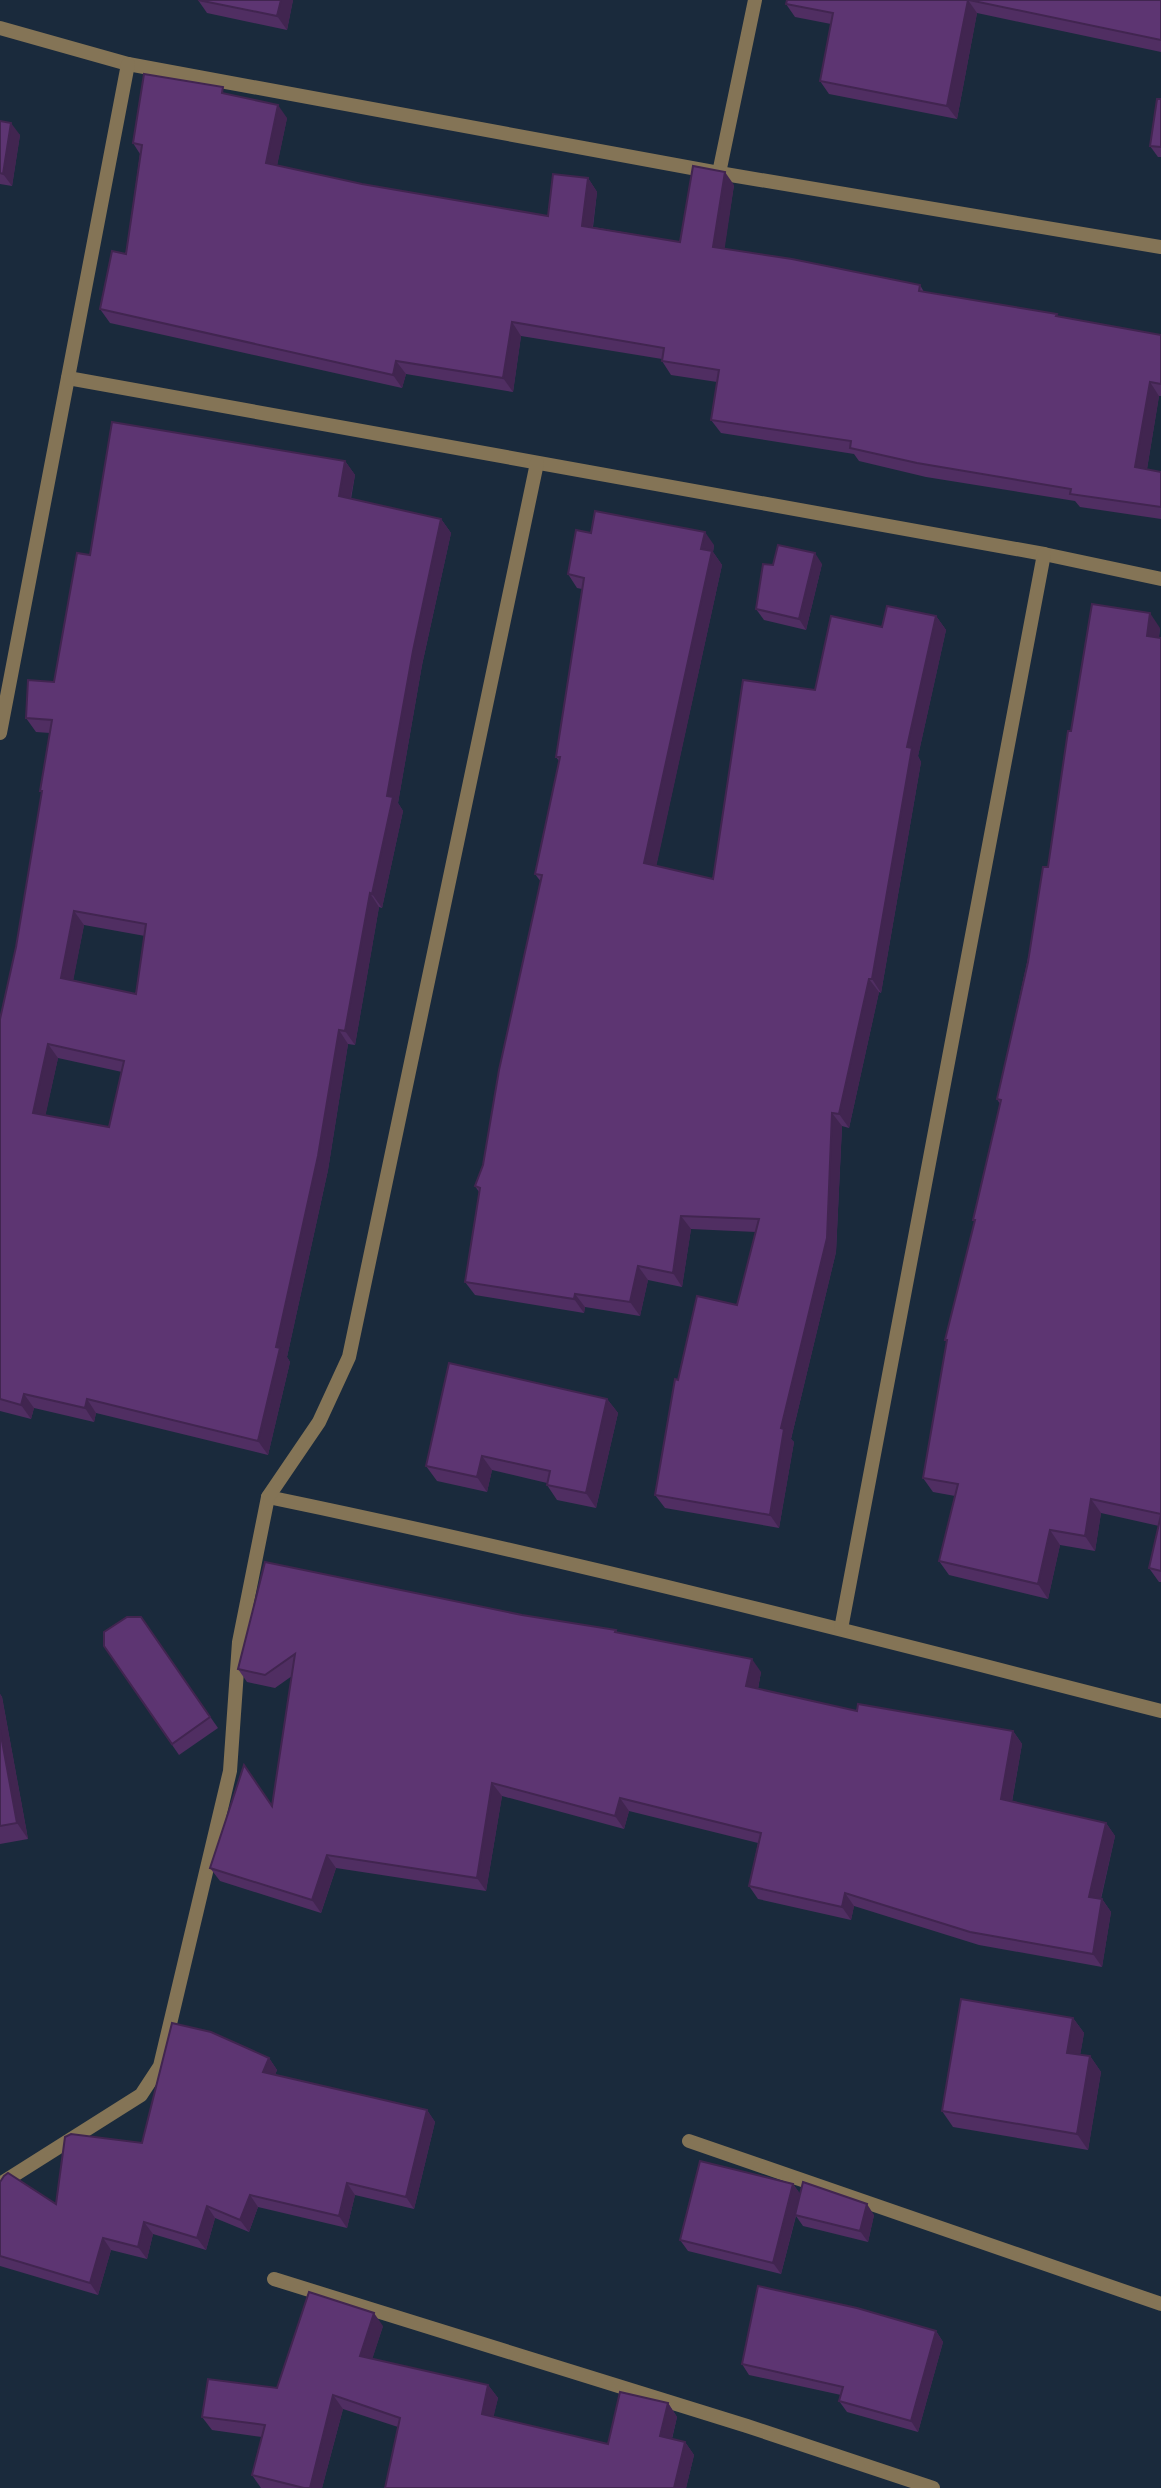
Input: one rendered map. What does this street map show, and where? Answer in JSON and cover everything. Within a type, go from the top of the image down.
[{"type":"street","points":[[719,173],[755,0]]},
{"type":"street","points":[[0,28],[128,64],[719,173],[1161,247]]},
{"type":"street","points":[[0,733],[128,64]]},
{"type":"street","points":[[68,378],[1044,554],[1161,579]]},
{"type":"street","points":[[0,2184],[141,2095],[160,2066],[230,1771],[239,1642],[268,1497],[319,1422],[349,1357],[537,463]]},
{"type":"street","points":[[841,1629],[1044,554]]},
{"type":"street","points":[[268,1497],[379,1520],[841,1629],[1161,1712]]},
{"type":"street","points":[[689,2141],[1161,2304]]},
{"type":"street","points":[[274,2279],[747,2426],[933,2488]]},
{"type":"building","points":[[198,0],[281,0],[277,16]]},
{"type":"building","points":[[787,0],[968,0],[947,106],[820,81],[833,13],[786,4]]},
{"type":"building","points":[[969,0],[1161,0],[1161,40]]},
{"type":"building","points":[[144,74],[223,87],[222,93],[278,105],[266,163],[362,184],[548,216],[553,174],[588,178],[582,226],[680,242],[693,166],[725,172],[713,247],[792,259],[920,285],[919,291],[1161,335],[1161,384],[1150,382],[1135,467],[1161,472],[1161,507],[1070,494],[1071,489],[917,463],[850,448],[851,441],[711,420],[719,370],[662,361],[664,348],[512,322],[503,378],[396,361],[393,375],[100,309],[112,251],[126,254],[142,145],[133,143]]},
{"type":"building","points":[[1157,99],[1161,99],[1161,147],[1150,146]]},
{"type":"building","points":[[0,121],[11,123],[3,174],[0,173]]},
{"type":"building","points":[[112,422],[345,461],[339,496],[441,519],[413,651],[387,796],[393,797],[372,894],[370,893],[345,1031],[339,1030],[318,1156],[276,1347],[280,1348],[258,1441],[87,1399],[85,1408],[24,1394],[21,1405],[0,1399],[0,1019],[16,947],[52,720],[26,718],[28,680],[54,682],[77,553],[90,555]],"holes":[[[74,911],[146,924],[136,994],[61,978]],[[48,1044],[124,1061],[109,1127],[33,1113]]]},
{"type":"building","points":[[595,511],[705,532],[701,549],[712,551],[644,863],[713,879],[743,680],[815,690],[831,616],[882,627],[887,606],[936,616],[907,747],[912,748],[872,979],[869,979],[839,1114],[832,1113],[827,1238],[781,1428],[784,1429],[770,1515],[655,1495],[675,1379],[678,1380],[697,1296],[737,1305],[759,1219],[681,1216],[673,1273],[638,1266],[630,1302],[575,1294],[574,1299],[465,1282],[480,1188],[475,1186],[483,1165],[499,1070],[542,875],[535,874],[560,757],[556,757],[584,578],[568,574],[576,530],[591,533]]},
{"type":"building","points":[[778,545],[815,553],[799,619],[756,609],[763,564],[773,565]]},
{"type":"building","points":[[1092,604],[1150,613],[1147,636],[1161,638],[1161,1514],[1091,1499],[1085,1536],[1050,1530],[1038,1584],[939,1561],[958,1484],[923,1478],[945,1340],[1001,1100],[997,1099],[1028,962],[1043,867],[1048,867],[1068,731],[1071,731]]},
{"type":"building","points":[[449,1363],[607,1399],[586,1493],[547,1485],[550,1471],[482,1456],[477,1477],[426,1466]]},
{"type":"building","points":[[1161,1515],[1161,1571],[1149,1568]]},
{"type":"building","points":[[265,1562],[752,1659],[746,1686],[857,1711],[858,1704],[1013,1731],[1001,1799],[1106,1823],[1089,1897],[1102,1899],[1093,1954],[970,1932],[845,1893],[842,1907],[749,1886],[761,1833],[620,1798],[615,1816],[492,1783],[477,1878],[327,1855],[312,1900],[210,1868],[244,1765],[272,1806],[295,1654],[265,1675],[238,1669]]},
{"type":"building","points":[[127,1617],[141,1617],[210,1717],[172,1744],[104,1646],[104,1632]]},
{"type":"building","points":[[0,1730],[17,1823],[0,1826]]},
{"type":"building","points":[[961,1999],[1073,2018],[1067,2053],[1090,2056],[1077,2134],[942,2111]]},
{"type":"building","points":[[172,2023],[211,2032],[269,2058],[263,2072],[427,2110],[406,2197],[347,2183],[339,2216],[250,2195],[240,2220],[207,2206],[197,2238],[144,2222],[138,2247],[103,2238],[90,2283],[0,2256],[0,2182],[4,2176],[8,2173],[56,2204],[65,2137],[71,2134],[142,2143]]},
{"type":"building","points":[[700,2161],[793,2184],[773,2263],[680,2240]]},
{"type":"building","points":[[803,2182],[867,2204],[860,2231],[795,2215]]},
{"type":"building","points":[[758,2286],[857,2308],[936,2331],[911,2421],[839,2401],[843,2387],[742,2364]]},
{"type":"building","points":[[309,2292],[374,2313],[360,2356],[488,2385],[482,2414],[608,2444],[620,2392],[668,2403],[660,2436],[685,2442],[674,2488],[385,2488],[400,2418],[333,2395],[310,2488],[252,2475],[265,2425],[202,2417],[208,2379],[277,2388]]}]
